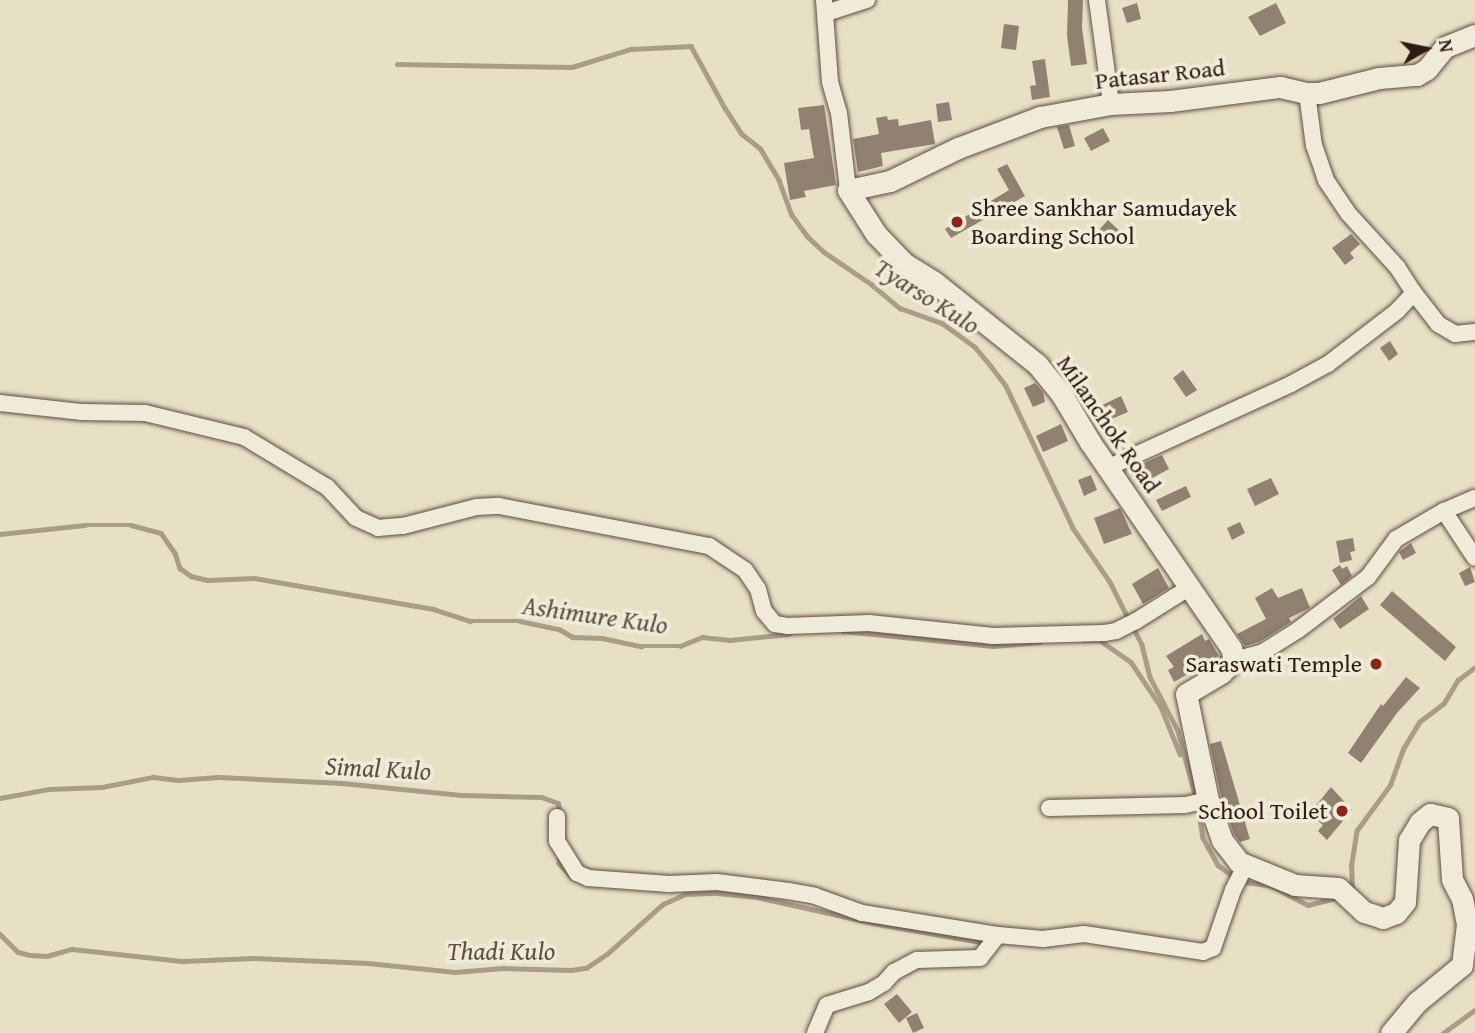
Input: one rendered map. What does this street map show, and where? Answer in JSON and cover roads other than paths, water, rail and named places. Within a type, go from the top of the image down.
[{"type":"street","points":[[848,190],[839,113],[830,82],[825,7],[867,0]]},
{"type":"street","points":[[1097,0],[1111,104]]},
{"type":"street","name":"Patasar Road","points":[[848,190],[890,181],[1020,122],[1111,104],[1209,97],[1280,87],[1307,93],[1378,78],[1421,73],[1442,50],[1475,35]]},
{"type":"street","points":[[1307,93],[1314,146],[1326,180],[1348,214],[1398,268],[1413,293],[1438,324],[1455,334],[1475,332]]},
{"type":"street","name":"Milanchok Road","points":[[848,190],[876,234],[904,263],[934,282],[1038,365],[1062,395],[1107,468],[1231,648],[1234,660]]},
{"type":"street","points":[[1107,468],[1291,384],[1328,363],[1397,311],[1413,293]]},
{"type":"street","points":[[0,403],[80,412],[145,413],[244,437],[327,487],[356,518],[378,528],[403,526],[477,507],[499,506],[709,546],[745,570],[758,589],[764,611],[775,624],[869,623],[993,636],[1116,631],[1190,587]]},
{"type":"street","points":[[1391,1033],[1417,1002],[1462,965],[1467,923],[1462,900],[1452,879],[1448,818],[1430,814],[1420,822],[1409,839],[1405,902],[1396,913],[1383,918],[1374,916],[1348,898],[1243,870],[1222,840],[1208,800],[1186,695],[1221,673],[1234,660],[1263,652],[1298,629],[1367,577],[1396,539],[1444,511],[1475,498]]},
{"type":"street","points":[[1444,511],[1475,558]]},
{"type":"street","points":[[1049,808],[1185,805],[1208,800]]},
{"type":"street","points":[[557,817],[557,841],[578,873],[588,878],[669,884],[717,882],[788,891],[815,896],[874,915],[996,937],[1043,939],[1084,934],[1203,952],[1213,948],[1233,890],[1243,870]]},
{"type":"street","points":[[815,1033],[827,1006],[869,992],[884,983],[894,972],[917,960],[980,958],[996,937]]},
{"type":"waterway","name":"Tyarso Kulo","points":[[397,64],[572,67],[631,49],[691,46],[742,134],[760,148],[779,180],[792,215],[807,236],[824,252],[871,284],[900,308],[942,323],[975,347],[991,366],[1006,386],[1073,528],[1110,582],[1129,620]]},
{"type":"waterway","name":"Ashimure Kulo","points":[[0,534],[85,525],[131,525],[161,533],[175,553],[180,568],[191,576],[207,580],[254,578],[433,609],[470,621],[520,621],[559,629],[573,637],[602,638],[641,646],[680,646],[702,637],[730,640],[789,634]]},
{"type":"waterway","name":"Tyarso Kulo","points":[[1133,627],[1142,645],[1150,677],[1178,731],[1196,798]]},
{"type":"waterway","name":"Ashimure Kulo","points":[[843,631],[993,646],[1040,642]]},
{"type":"waterway","name":"Ashimure Kulo","points":[[1083,641],[1101,641],[1131,662],[1161,707],[1180,754]]},
{"type":"waterway","points":[[1352,889],[1351,866],[1357,830],[1390,785],[1403,749],[1419,722],[1444,703],[1458,680],[1475,667]]},
{"type":"waterway","name":"Simal Kulo","points":[[0,798],[49,789],[102,787],[153,777],[178,780],[218,777],[342,783],[463,795],[541,797],[558,803],[561,816]]},
{"type":"waterway","name":"Tyarso Kulo","points":[[1198,807],[1203,838],[1218,865],[1230,874],[1244,882],[1270,885],[1308,905],[1337,898]]},
{"type":"waterway","name":"Simal Kulo","points":[[561,855],[559,863],[572,877]]},
{"type":"waterway","name":"Thadi Kulo","points":[[0,934],[18,952],[30,955],[47,956],[72,949],[183,961],[254,958],[368,963],[455,972],[503,968],[571,970],[586,968],[607,954],[663,904],[685,894],[717,893],[757,897],[873,923],[981,942]]},
{"type":"waterway","points":[[1443,1033],[1475,1010]]},
{"type":"place","name":"Shree Sankhar Samudayek Boarding School","points":[[957,222]]},
{"type":"place","name":"Saraswati Temple","points":[[1376,664]]},
{"type":"place","name":"School Toilet","points":[[1342,811]]}]
